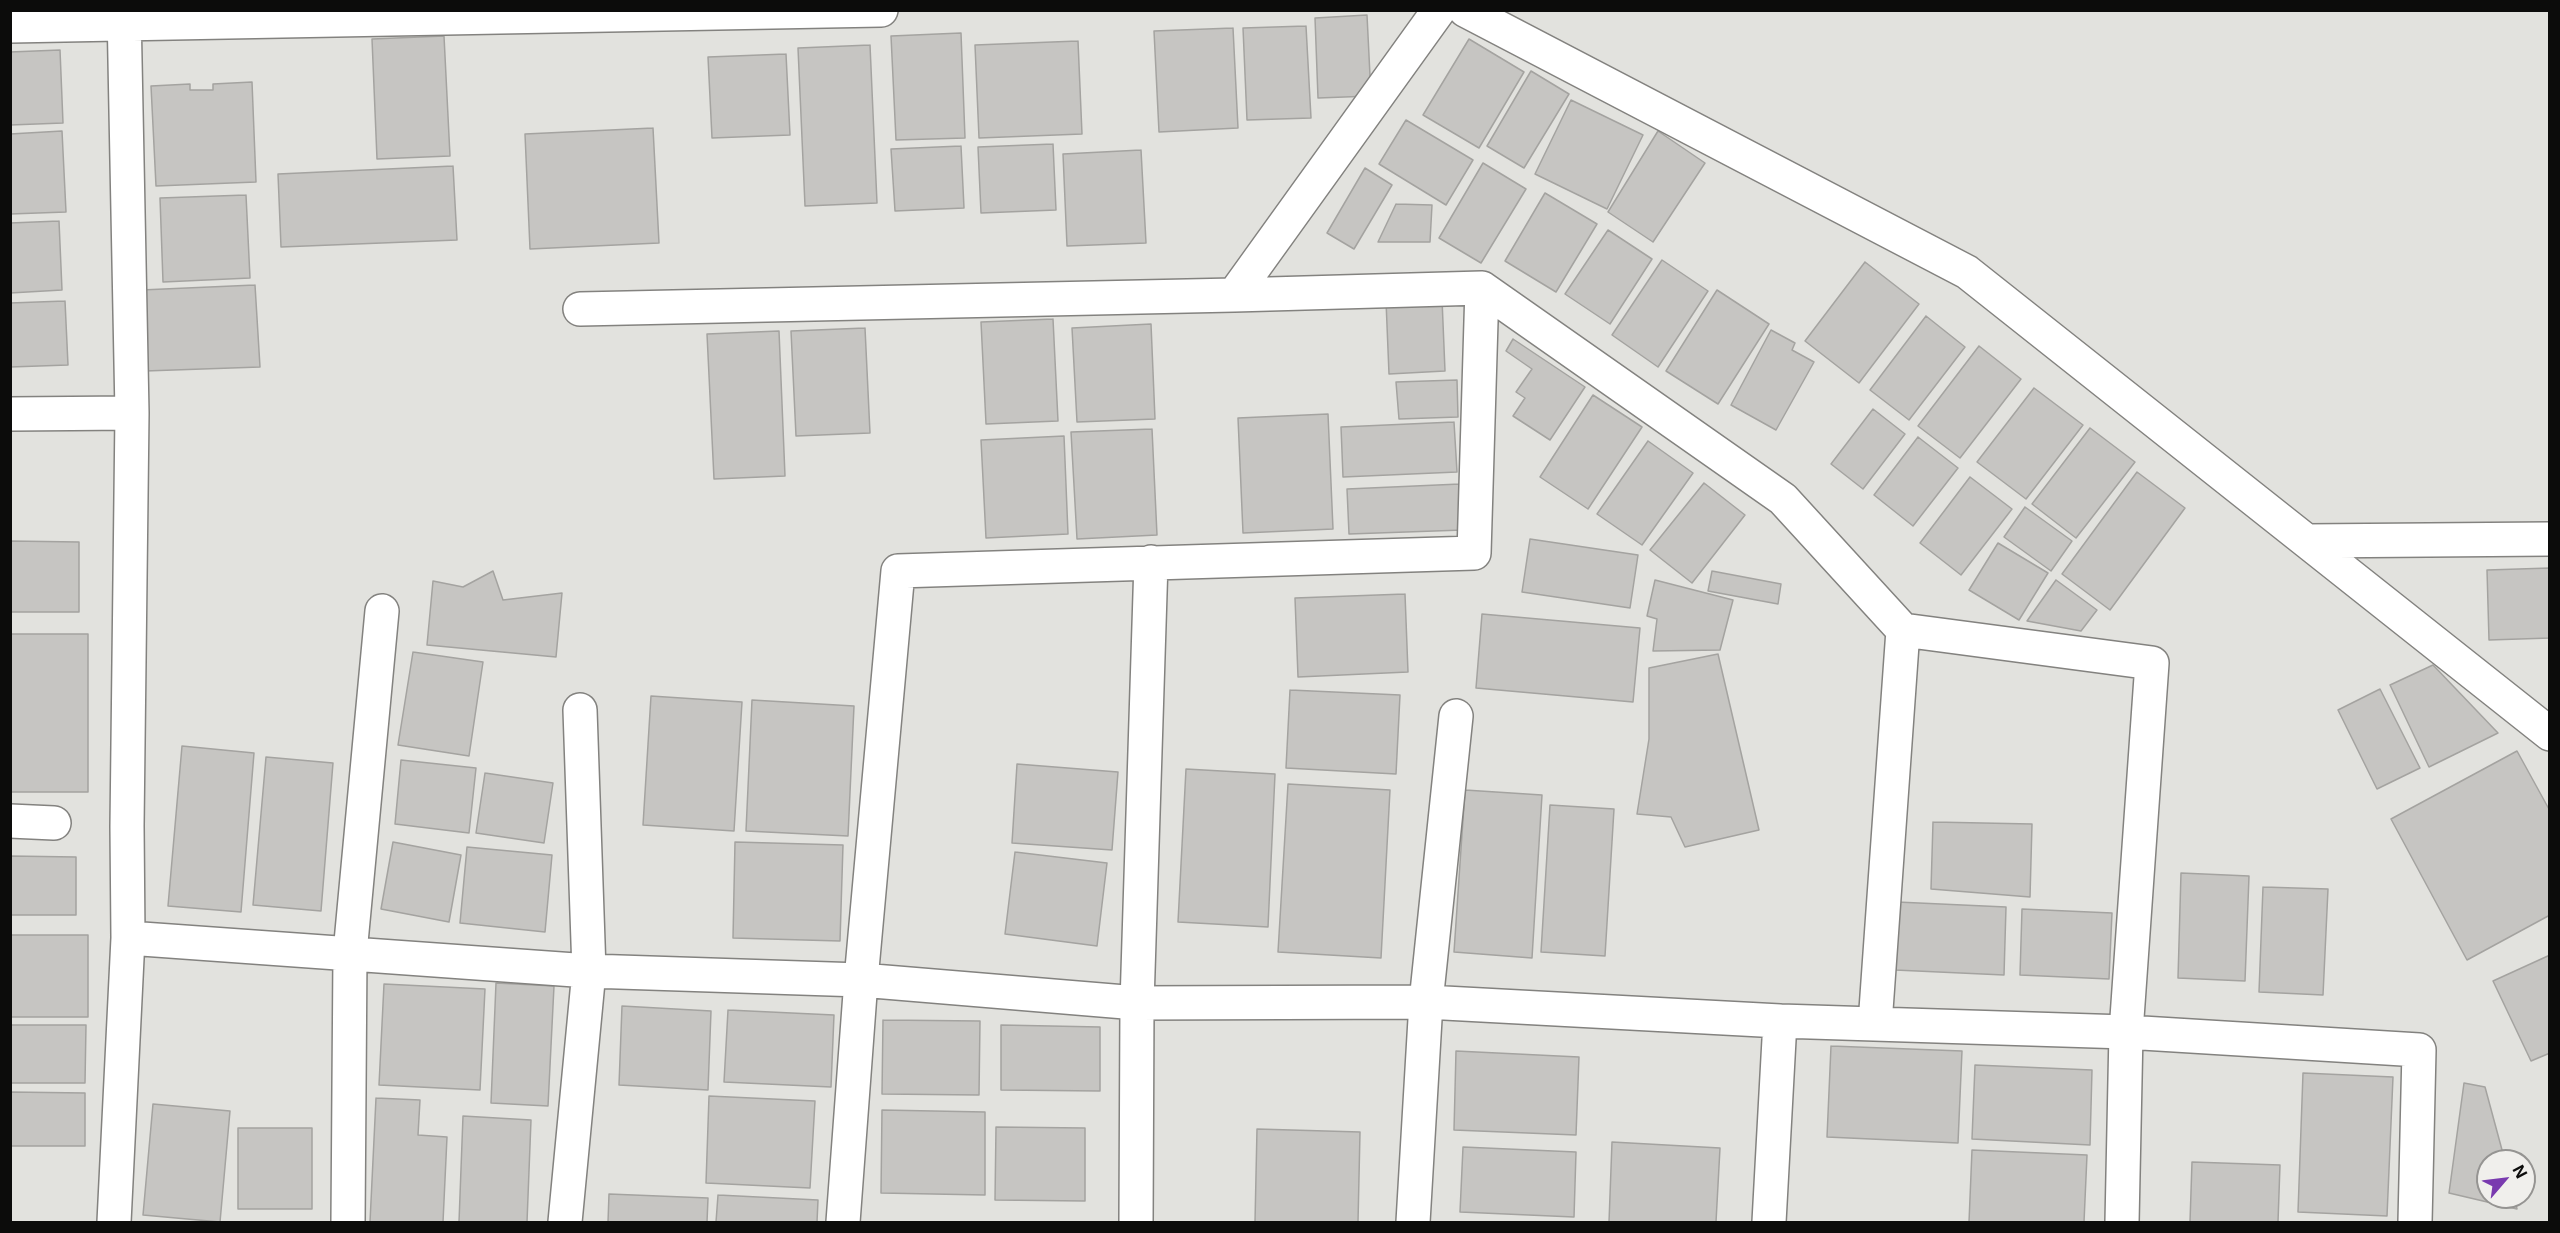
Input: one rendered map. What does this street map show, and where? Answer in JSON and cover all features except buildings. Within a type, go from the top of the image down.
[{"type":"street","points":[[10,26],[124,17],[881,10]]},
{"type":"street","points":[[1234,295],[1439,10]]},
{"type":"street","points":[[1465,10],[1967,272],[2550,734]]},
{"type":"street","points":[[114,1222],[128,938],[127,826],[132,413],[124,17]]},
{"type":"street","points":[[843,1222],[861,980],[898,572],[1473,553],[1482,288]]},
{"type":"street","points":[[580,309],[1482,288],[1783,499],[1903,630],[2152,663],[2126,1032],[2122,1222]]},
{"type":"street","points":[[10,414],[132,413]]},
{"type":"street","points":[[2307,541],[2550,539]]},
{"type":"street","points":[[1136,1222],[1137,1003],[1151,562]]},
{"type":"street","points":[[348,1222],[350,953],[382,611]]},
{"type":"street","points":[[1875,1024],[1903,630]]},
{"type":"street","points":[[565,1222],[589,971],[580,710]]},
{"type":"street","points":[[1413,1222],[1426,1002],[1456,716]]},
{"type":"street","points":[[10,821],[54,823]]},
{"type":"street","points":[[128,938],[589,971],[861,980],[1137,1003],[1426,1002],[1780,1021],[2126,1032],[2419,1050],[2415,1222]]},
{"type":"street","points":[[1769,1222],[1780,1021]]}]
